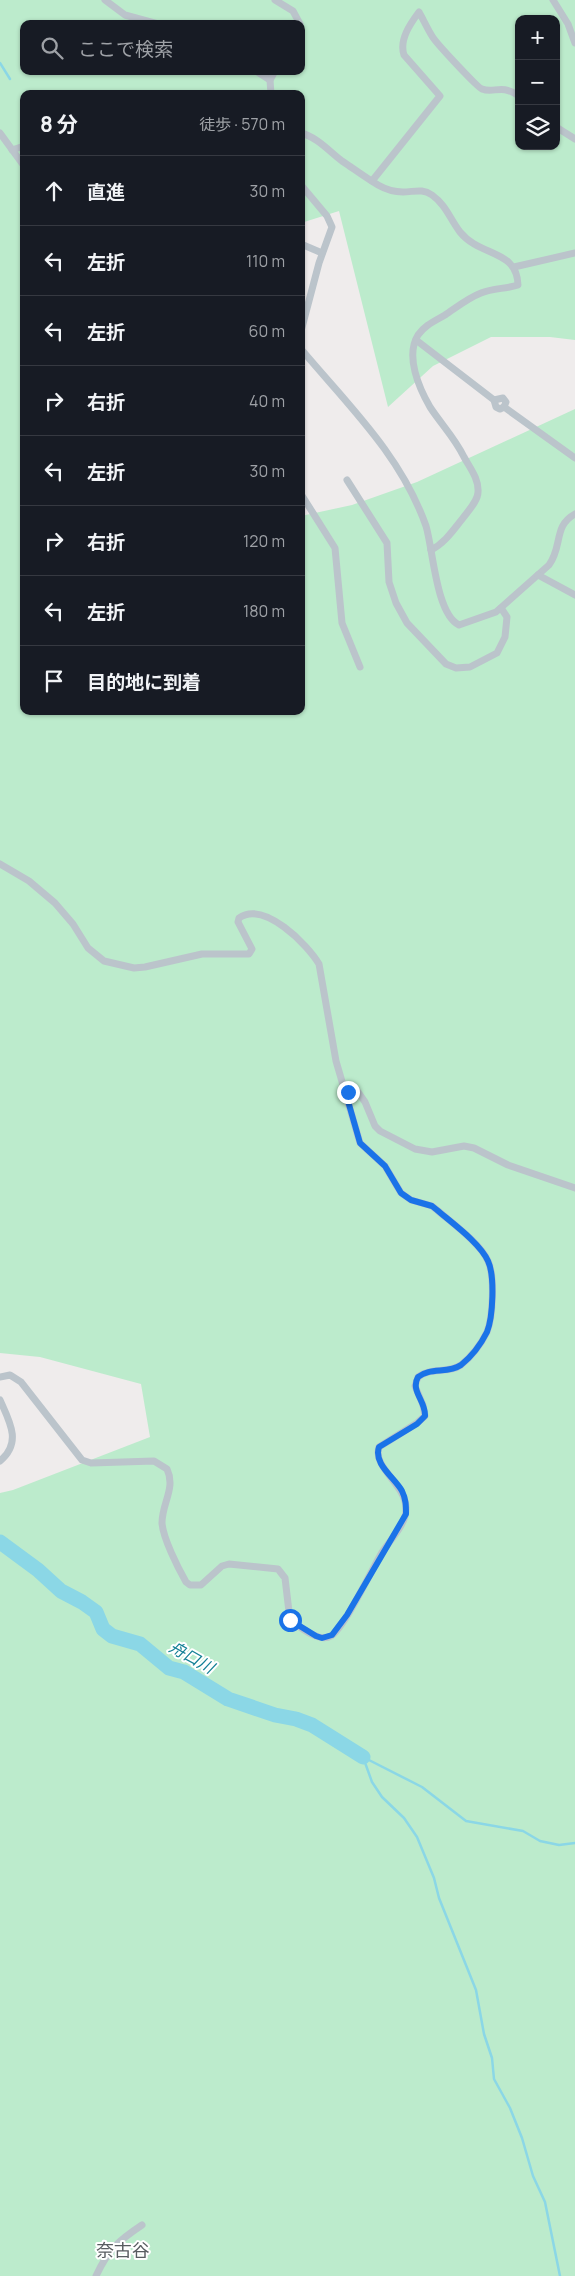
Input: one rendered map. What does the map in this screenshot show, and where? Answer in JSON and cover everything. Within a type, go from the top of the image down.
[{"type":"street","points":[[105,0],[125,14],[145,20]]},
{"type":"street","points":[[274,0],[294,11],[298,20]]},
{"type":"street","points":[[553,0],[568,24],[575,43]]},
{"type":"street","points":[[372,181],[440,96],[404,55],[401,47],[419,12],[438,45],[452,57],[476,86],[487,90],[507,89],[515,94]]},
{"type":"street","points":[[262,75],[270,80]]},
{"type":"street","points":[[271,90],[270,80],[273,75]]},
{"type":"street","points":[[560,130],[575,139]]},
{"type":"street","points":[[0,133],[20,161]]},
{"type":"street","points":[[305,135],[372,181],[389,190],[403,192],[420,190],[431,195],[442,203],[460,232],[488,252],[508,260],[514,267],[518,285],[481,293],[468,300],[432,322],[419,334],[416,340],[412,354],[425,396],[457,442],[476,478],[478,491],[471,507],[443,542],[431,550]]},
{"type":"street","points":[[12,150],[20,147]]},
{"type":"street","points":[[305,190],[330,221],[332,227],[322,253],[305,316]]},
{"type":"street","points":[[305,246],[322,253]]},
{"type":"street","points":[[514,267],[575,253]]},
{"type":"street","points":[[416,340],[494,400],[496,407],[504,407],[575,458]]},
{"type":"street","points":[[305,353],[353,407],[384,446],[415,499],[429,538],[442,597],[449,617],[453,622],[459,625],[474,621],[487,617],[501,608],[538,575],[555,556],[562,524],[566,519],[575,514]]},
{"type":"street","points":[[347,480],[387,543],[389,582],[396,603],[407,623],[446,664],[456,668],[470,667],[497,652],[505,637],[507,617],[501,608]]},
{"type":"street","points":[[305,501],[334,548],[342,623],[360,667]]},
{"type":"street","points":[[538,575],[575,596]]},
{"type":"street","points":[[0,864],[29,881],[54,903],[73,924],[90,950],[104,961],[129,968],[146,967],[202,954],[221,953],[246,956],[252,949],[238,919],[245,915],[254,914],[274,920],[300,941],[320,964],[336,1061],[360,1143],[385,1166],[401,1193],[411,1200],[432,1206],[483,1253],[490,1268],[492,1292],[490,1322],[482,1341],[470,1357],[455,1368],[427,1372],[418,1377],[415,1386],[424,1405],[425,1416],[417,1424],[379,1447],[378,1452],[381,1464],[403,1492],[406,1514],[347,1615],[332,1635],[322,1638],[290,1620],[285,1578],[278,1569],[229,1564],[222,1566],[201,1585],[186,1582],[172,1553],[162,1523],[171,1484],[167,1469],[154,1461],[96,1463],[82,1460],[21,1382],[10,1375],[0,1377]]},
{"type":"street","points":[[346,1094],[350,1090],[358,1092],[365,1102],[375,1126],[380,1131],[415,1149],[432,1152],[464,1146],[474,1148],[508,1164],[575,1188]]},
{"type":"street","points":[[0,1400],[14,1437],[11,1448],[0,1461]]},
{"type":"street","points":[[96,2276],[104,2257],[112,2246],[142,2225]]},
{"type":"green space","points":[[0,0],[575,0],[575,340],[550,337],[491,337],[433,366],[388,407],[339,211],[305,222],[305,90],[20,90],[20,715],[305,715],[305,515],[352,505],[417,482],[575,409],[575,2276],[0,2276],[0,1493],[13,1490],[150,1437],[141,1384],[40,1357],[0,1353]]},
{"type":"waterway","points":[[0,63],[10,79]]},
{"type":"waterway","name":"舟口川","points":[[0,1542],[38,1570],[61,1591],[96,1612],[103,1629],[112,1636],[140,1644],[169,1668],[184,1672],[228,1699],[312,1725],[363,1757]]},
{"type":"waterway","points":[[363,1757],[372,1782],[382,1797],[404,1818],[417,1837],[434,1878],[439,1898],[476,1990],[484,2034],[492,2058],[494,2079],[510,2108],[522,2138],[533,2176],[545,2202],[560,2276]]},
{"type":"waterway","points":[[363,1757],[422,1787],[466,1821],[523,1831],[540,1841],[559,1845],[575,1843]]},
{"type":"district","name":"奈古谷","points":[[123,2251]]},
{"type":"route","points":[[290,1620],[322,1638],[332,1635],[347,1615],[382,1552],[406,1514],[403,1492],[381,1464],[378,1456],[379,1447],[417,1424],[425,1416],[424,1405],[419,1398],[415,1386],[418,1377],[427,1372],[450,1370],[460,1365],[470,1357],[482,1341],[490,1322],[492,1279],[488,1261],[470,1240],[432,1206],[417,1203],[405,1197],[397,1188],[385,1166],[365,1150],[357,1138],[348,1106],[346,1094],[348,1092]]}]
